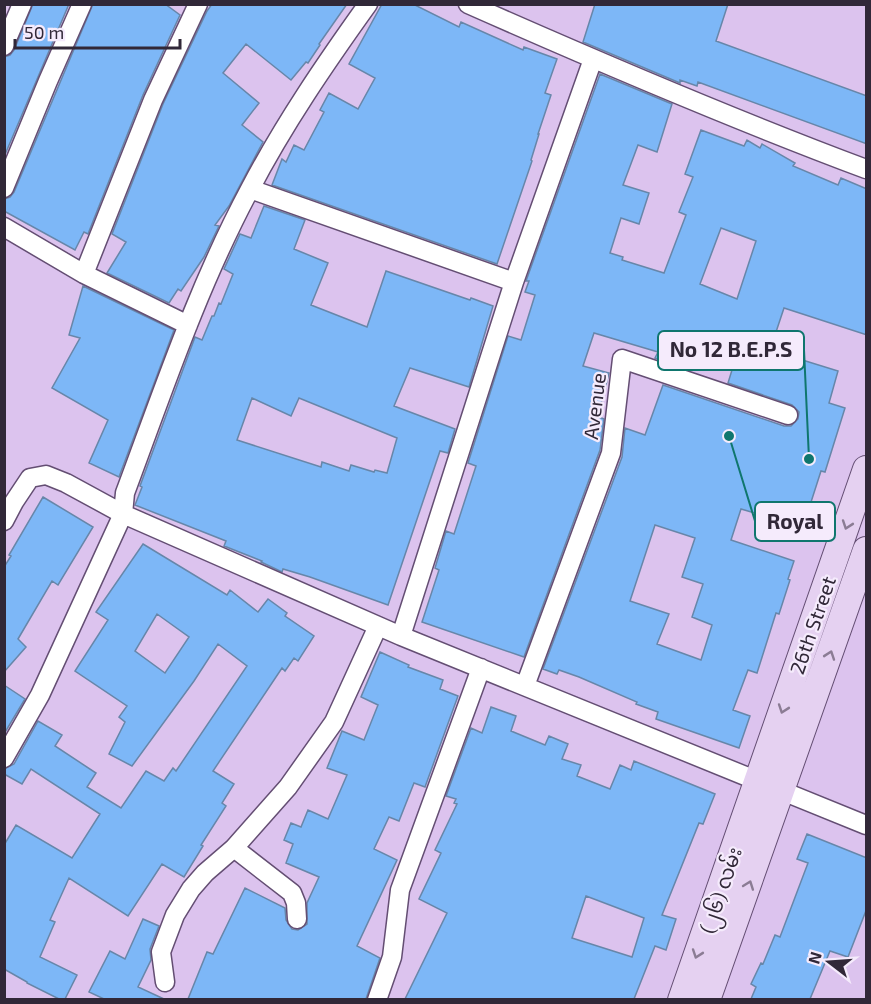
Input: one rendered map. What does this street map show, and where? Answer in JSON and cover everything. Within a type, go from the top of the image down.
[{"type":"main road","name":"26th Street","points":[[758,780],[867,469]]},
{"type":"main road","name":"26th Street","points":[[783,790],[867,550]]},
{"type":"main road","name":"(၂၆) လမ်း","points":[[681,999],[758,780]]},
{"type":"main road","name":"(၂၆) လမ်း","points":[[707,999],[783,790]]},
{"type":"street","points":[[4,46],[22,4]]},
{"type":"street","points":[[4,188],[82,4]]},
{"type":"street","points":[[4,758],[40,695],[123,514],[125,493],[188,325],[250,189],[324,65],[368,4]]},
{"type":"street","points":[[468,4],[779,136],[867,169]]},
{"type":"street","points":[[84,274],[191,7]]},
{"type":"street","points":[[401,636],[514,282],[593,59]]},
{"type":"street","points":[[250,189],[514,282]]},
{"type":"street","points":[[4,227],[84,274],[188,325]]},
{"type":"street","name":"Avenue","points":[[525,686],[611,453],[622,359],[788,415]]},
{"type":"street","points":[[4,520],[30,478],[46,475],[66,483],[123,514],[401,636],[867,825]]},
{"type":"street","points":[[165,982],[161,952],[175,915],[198,881],[234,848],[288,787],[334,723],[378,626]]},
{"type":"street","points":[[377,999],[392,957],[400,890],[481,668]]},
{"type":"street","points":[[234,848],[292,893],[296,903],[297,919]]},
{"type":"building","points":[[33,4],[69,4],[4,157],[4,57],[10,55],[14,50]]},
{"type":"building","points":[[93,4],[165,4],[180,15],[143,95],[88,234],[84,232],[75,250],[4,211],[4,199],[10,197],[14,192]]},
{"type":"building","points":[[212,4],[347,4],[308,63],[306,62],[291,80],[246,44],[223,73],[259,103],[242,125],[263,142],[229,206],[215,225],[219,226],[204,257],[181,291],[178,289],[169,303],[107,273],[126,242],[112,234],[163,104]]},
{"type":"building","points":[[382,4],[413,4],[459,27],[461,22],[523,50],[524,47],[557,59],[545,93],[551,95],[532,161],[497,264],[272,185],[282,159],[286,162],[294,145],[304,150],[324,112],[320,110],[329,93],[358,109],[375,78],[349,64]]},
{"type":"building","points":[[595,4],[728,4],[716,41],[867,96],[867,144],[698,82],[697,86],[680,80],[680,83],[583,42]]},
{"type":"building","points":[[600,74],[672,104],[657,152],[638,145],[623,185],[649,193],[639,224],[621,218],[610,253],[623,257],[622,260],[664,273],[686,215],[679,212],[693,177],[685,174],[701,130],[744,146],[747,140],[760,148],[762,144],[795,163],[793,166],[838,185],[841,178],[867,189],[867,335],[784,308],[770,350],[838,371],[829,403],[845,408],[825,472],[821,471],[803,527],[741,509],[731,540],[794,561],[779,614],[776,613],[757,673],[748,670],[733,710],[750,716],[739,748],[656,719],[658,712],[579,677],[559,670],[557,674],[543,669],[622,457],[625,428],[645,435],[663,385],[784,426],[791,426],[798,419],[799,412],[792,405],[728,383],[736,357],[685,339],[676,365],[655,358],[658,352],[594,333],[583,366],[609,373],[599,417],[604,419],[600,450],[524,657],[422,622],[439,570],[435,568],[446,531],[454,534],[476,466],[468,463],[508,336],[521,340],[535,295],[525,292],[529,281],[526,281]],"holes":[[[721,228],[756,241],[737,299],[700,284]],[[655,525],[695,538],[682,577],[703,584],[692,617],[712,625],[701,660],[657,644],[669,614],[630,601]]]},
{"type":"building","points":[[264,206],[305,220],[294,249],[328,263],[311,305],[367,327],[386,271],[493,306],[469,387],[410,368],[394,406],[455,429],[448,453],[440,451],[388,605],[310,577],[283,569],[282,572],[262,561],[224,546],[226,541],[135,505],[195,337],[202,340],[212,316],[219,303],[221,304],[233,274],[224,269],[240,234],[251,238]],"holes":[[[252,398],[291,416],[299,398],[397,438],[387,473],[375,470],[374,472],[351,465],[349,471],[322,462],[321,467],[237,440]]]},
{"type":"building","points":[[83,286],[174,330],[119,477],[89,463],[108,420],[52,388],[80,338],[69,335]]},
{"type":"building","points":[[43,497],[93,527],[58,585],[52,581],[18,639],[26,647],[4,672],[4,567]]},
{"type":"building","points":[[143,544],[227,595],[230,590],[258,612],[268,599],[287,613],[285,616],[314,636],[298,661],[294,658],[285,671],[282,668],[213,771],[234,784],[222,803],[226,806],[184,877],[162,864],[128,916],[69,878],[50,920],[55,922],[40,957],[77,975],[65,999],[59,999],[4,969],[4,845],[16,825],[72,858],[100,814],[31,769],[22,784],[4,774],[4,769],[14,764],[38,721],[62,735],[55,746],[96,773],[87,787],[121,808],[146,771],[164,781],[173,768],[176,771],[247,666],[218,644],[132,766],[109,754],[125,722],[119,717],[127,706],[75,671],[108,620],[96,612]],"holes":[[[157,614],[189,637],[165,673],[135,651]]]},
{"type":"building","points":[[380,652],[409,665],[408,667],[443,680],[440,689],[458,696],[425,787],[414,783],[399,821],[389,817],[374,849],[397,860],[357,946],[380,958],[366,999],[188,999],[207,952],[213,954],[245,888],[285,908],[286,920],[292,929],[298,930],[307,924],[307,903],[319,877],[286,863],[293,844],[284,840],[291,823],[301,827],[308,810],[328,819],[347,775],[327,768],[342,731],[364,740],[378,705],[361,697]]},
{"type":"building","points":[[4,685],[25,699],[4,734]]},
{"type":"building","points":[[491,707],[516,716],[511,731],[545,745],[549,736],[568,744],[562,759],[581,765],[577,776],[610,789],[620,765],[631,770],[634,761],[715,794],[703,824],[699,823],[662,915],[676,919],[666,950],[655,946],[634,999],[405,999],[447,913],[419,899],[441,853],[435,850],[457,804],[454,803],[456,799],[446,796],[471,728],[482,733]],"holes":[[[586,896],[644,918],[632,957],[572,938]]]},
{"type":"building","points":[[807,834],[867,858],[867,908],[848,957],[830,951],[810,999],[751,999],[756,987],[751,984],[761,963],[763,964],[775,935],[780,937],[808,863],[797,859]]},
{"type":"building","points":[[143,919],[159,926],[150,949],[151,960],[138,987],[164,999],[104,999],[89,992],[110,951],[125,959]]},
{"type":"place","name":"Royal","points":[[729,436]]},
{"type":"place","name":"No 12 B.E.P.S","points":[[809,459]]}]
